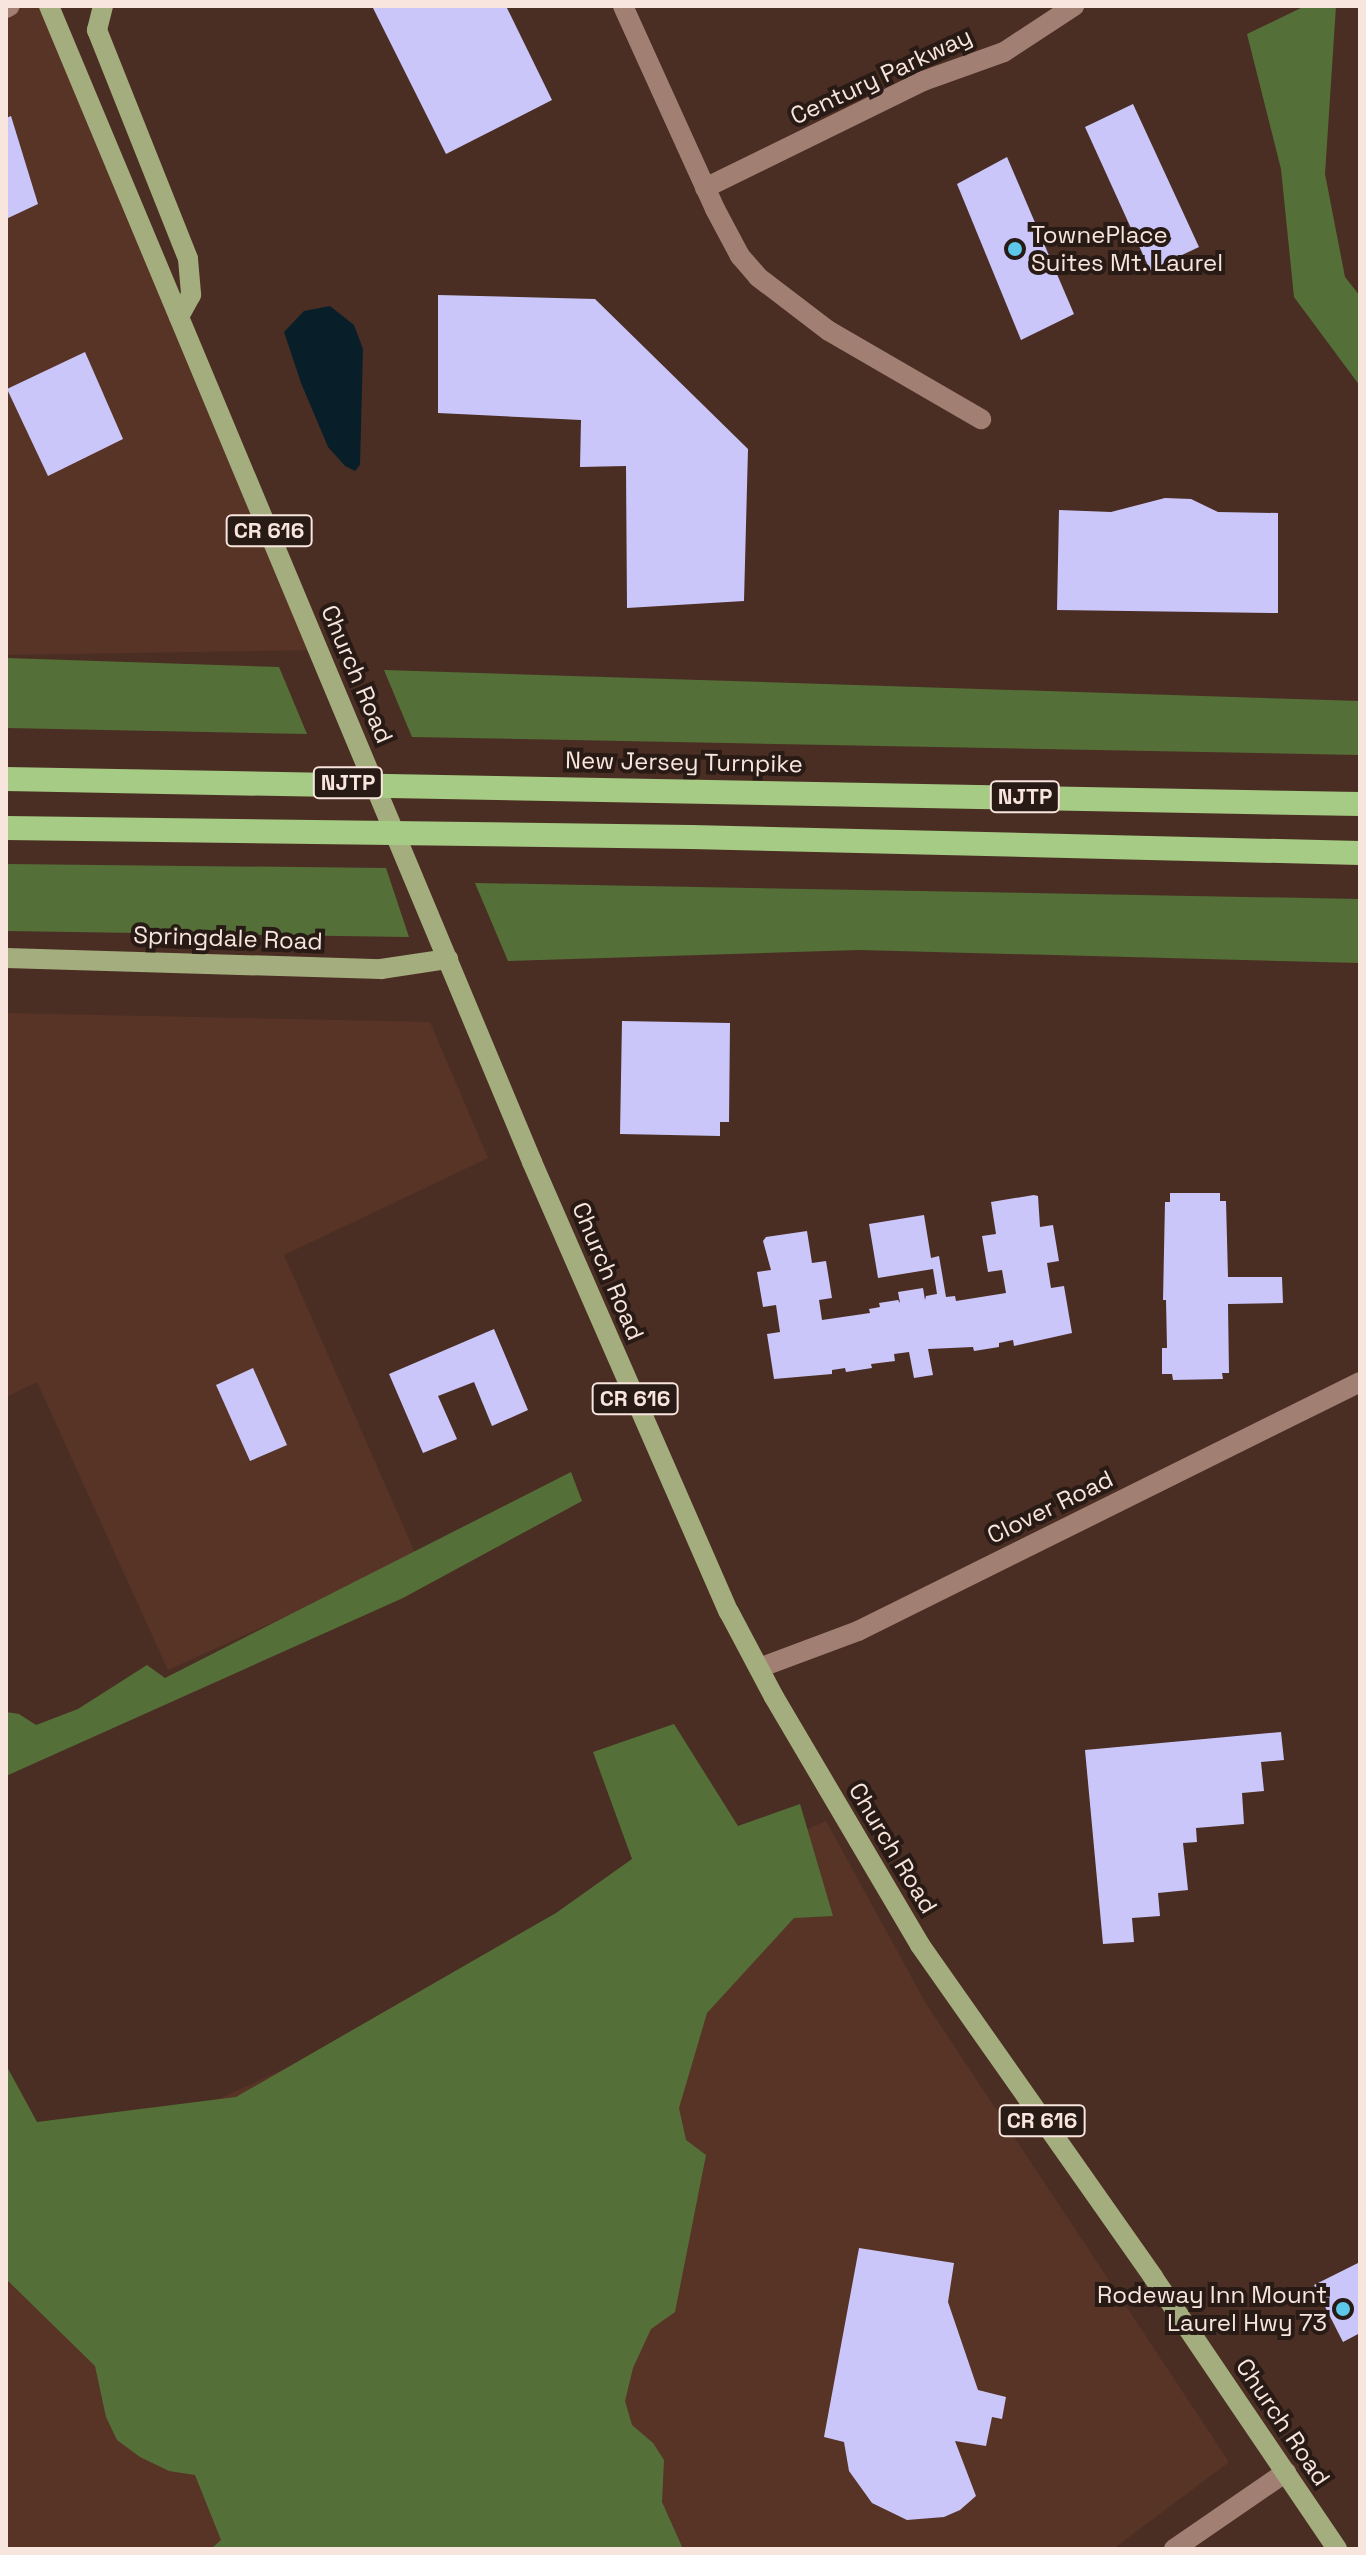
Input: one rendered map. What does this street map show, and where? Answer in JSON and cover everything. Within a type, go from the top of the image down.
[{"type":"highway","name":"New Jersey Turnpike","points":[[6,779],[1360,804]]},
{"type":"highway","name":"NJTP","points":[[6,828],[691,837],[1360,853]]},
{"type":"main road","name":"Church Road","points":[[49,6],[686,1520],[759,1668],[920,1945],[1337,2549]]},
{"type":"main road","points":[[103,6],[97,30],[188,259],[191,295],[179,317]]},
{"type":"main road","name":"Springdale Road","points":[[6,958],[381,969],[448,959]]},
{"type":"street","points":[[623,6],[705,188],[740,256],[779,296],[829,331],[981,419]]},
{"type":"street","name":"Century Parkway","points":[[705,188],[923,81],[992,53],[1004,52],[1074,6]]},
{"type":"street","name":"Clover Road","points":[[759,1668],[858,1631],[1360,1382]]},
{"type":"street","points":[[1174,2549],[1286,2472]]},
{"type":"shaded area","points":[[6,6],[49,6],[319,650],[6,655]]},
{"type":"shaded area","points":[[6,1013],[430,1022],[488,1158],[284,1255],[417,1557],[168,1670],[37,1382],[6,1397]]},
{"type":"shaded area","points":[[826,1821],[925,2002],[1229,2462],[1113,2549],[6,2549],[6,2107],[68,2168]]},
{"type":"green space","points":[[1305,6],[1336,6],[1325,174],[1345,277],[1360,296],[1360,386],[1294,297],[1281,169],[1247,34]]},
{"type":"green space","points":[[6,658],[279,667],[307,734],[6,728]]},
{"type":"green space","points":[[384,670],[1360,701],[1360,755],[412,737]]},
{"type":"green space","points":[[6,864],[386,868],[409,937],[6,931]]},
{"type":"green space","points":[[475,883],[1360,899],[1360,963],[859,950],[508,961]]},
{"type":"green space","points":[[571,1472],[582,1501],[403,1598],[6,1776],[6,1712],[19,1714],[36,1725],[78,1709],[147,1665],[165,1678]]},
{"type":"green space","points":[[674,1724],[738,1826],[800,1804],[833,1916],[794,1918],[707,2013],[679,2108],[686,2140],[706,2155],[675,2312],[651,2329],[633,2368],[625,2401],[632,2425],[653,2443],[664,2460],[662,2502],[683,2549],[211,2549],[221,2540],[195,2475],[169,2471],[140,2457],[117,2440],[106,2417],[95,2366],[6,2279],[6,2065],[37,2122],[236,2097],[556,1913],[632,1859],[593,1752]]},
{"type":"water","points":[[330,306],[354,325],[363,349],[360,465],[355,471],[345,466],[328,447],[284,332],[304,311]]},
{"type":"building","points":[[372,6],[506,6],[552,100],[446,154]]},
{"type":"building","name":"TownePlace Suites Mt. Laurel","points":[[1133,104],[1199,247],[1150,270],[1085,127]]},
{"type":"building","points":[[11,116],[38,204],[6,219],[6,118]]},
{"type":"building","name":"TownePlace Suites Mt. Laurel","points":[[1007,157],[1074,314],[1021,340],[957,184]]},
{"type":"building","points":[[438,295],[595,299],[748,449],[744,601],[627,608],[626,466],[580,467],[581,420],[438,413]]},
{"type":"building","points":[[85,352],[123,439],[48,476],[7,389]]},
{"type":"building","points":[[1165,498],[1191,499],[1218,512],[1278,513],[1278,613],[1057,610],[1059,510],[1111,512]]},
{"type":"building","points":[[622,1021],[730,1023],[729,1122],[720,1122],[720,1136],[620,1134]]},
{"type":"building","points":[[1170,1193],[1220,1193],[1220,1201],[1226,1201],[1228,1277],[1282,1277],[1283,1303],[1228,1304],[1229,1373],[1222,1373],[1223,1379],[1173,1380],[1172,1374],[1162,1374],[1162,1348],[1167,1348],[1166,1300],[1163,1300],[1165,1202],[1170,1202]]},
{"type":"building","points":[[1038,1196],[1040,1227],[1053,1225],[1059,1261],[1047,1263],[1051,1288],[1064,1286],[1072,1333],[1014,1346],[1013,1340],[999,1343],[999,1347],[974,1351],[973,1347],[928,1349],[933,1375],[914,1378],[909,1352],[894,1354],[895,1361],[871,1364],[872,1368],[846,1372],[845,1368],[832,1370],[832,1374],[774,1379],[767,1334],[780,1332],[776,1305],[763,1307],[757,1272],[771,1270],[763,1241],[766,1237],[807,1231],[812,1263],[826,1261],[832,1298],[819,1300],[822,1320],[870,1313],[869,1309],[880,1307],[879,1303],[898,1300],[900,1303],[898,1292],[923,1288],[925,1300],[926,1296],[937,1294],[933,1269],[878,1278],[869,1224],[924,1215],[931,1258],[939,1256],[946,1297],[955,1296],[956,1301],[1006,1293],[1002,1270],[988,1272],[982,1236],[996,1234],[991,1202]]},
{"type":"building","points":[[494,1329],[528,1410],[492,1426],[474,1382],[438,1396],[457,1439],[423,1453],[389,1374]]},
{"type":"building","points":[[253,1368],[287,1445],[250,1461],[216,1385]]},
{"type":"building","points":[[1281,1732],[1284,1760],[1261,1762],[1264,1791],[1242,1793],[1244,1824],[1196,1828],[1197,1842],[1183,1843],[1188,1890],[1158,1893],[1160,1916],[1132,1918],[1134,1942],[1103,1944],[1085,1750]]},
{"type":"building","points":[[859,2248],[954,2263],[948,2302],[978,2390],[1006,2397],[1002,2419],[992,2417],[986,2446],[955,2441],[976,2496],[960,2510],[944,2517],[907,2520],[872,2503],[849,2471],[844,2442],[824,2437]]},
{"type":"building","name":"Rodeway Inn Mount Laurel Hwy 73","points":[[1360,2262],[1360,2333],[1343,2342],[1314,2285]]},
{"type":"place","name":"TownePlace Suites Mt. Laurel","points":[[1015,249]]},
{"type":"place","name":"Rodeway Inn Mount Laurel Hwy 73","points":[[1343,2309]]}]
